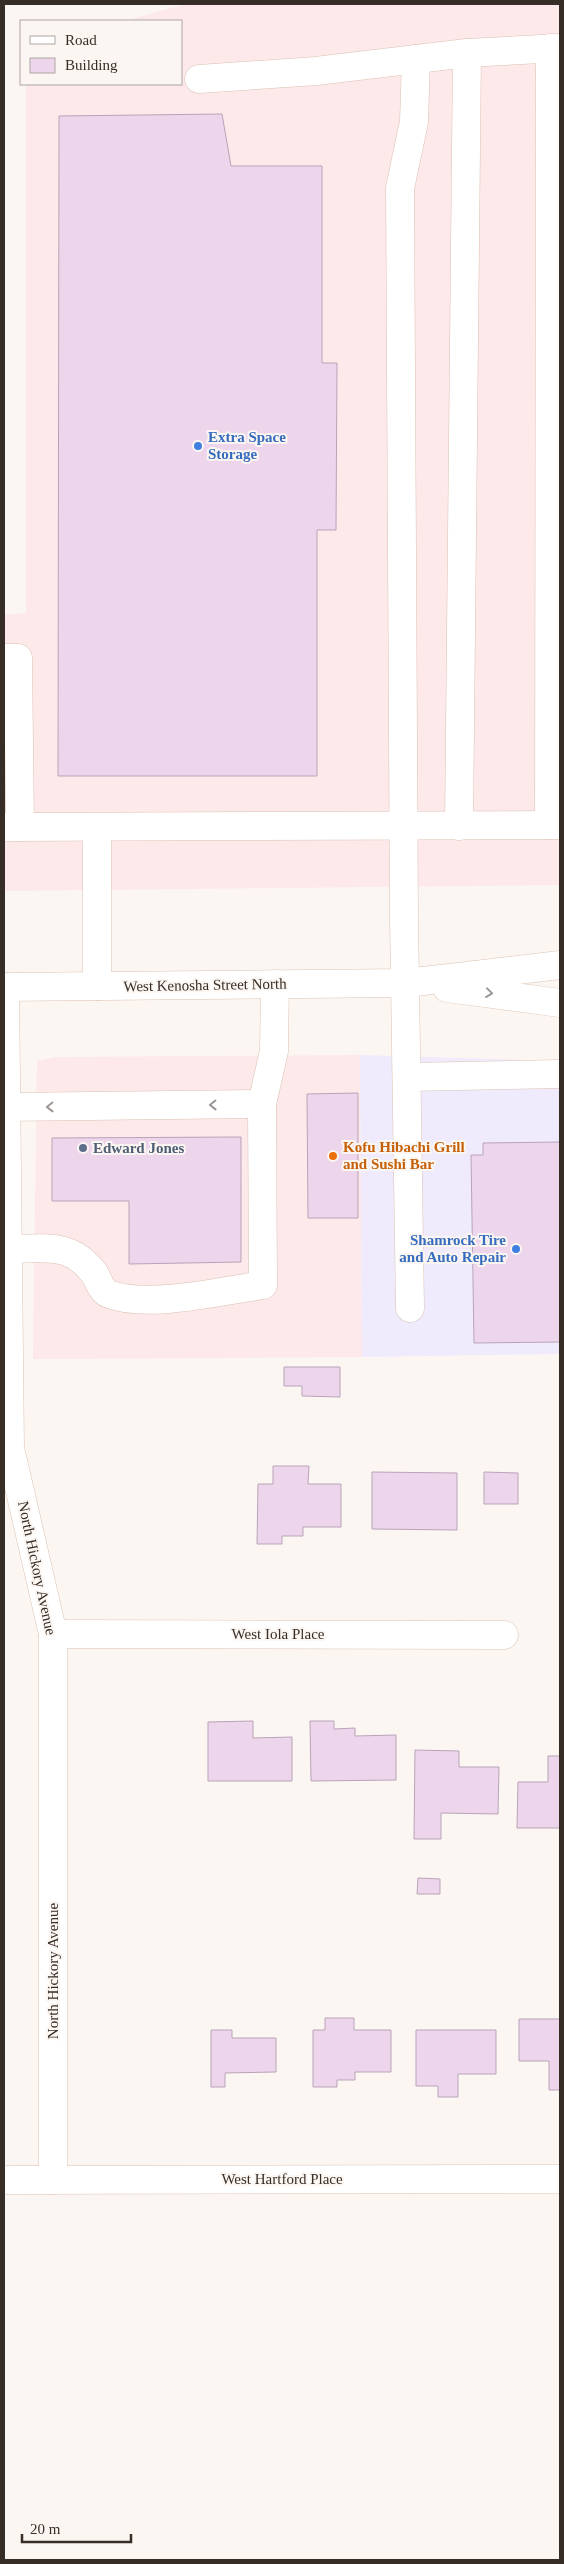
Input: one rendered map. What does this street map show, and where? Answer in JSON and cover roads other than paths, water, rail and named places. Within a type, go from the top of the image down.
[{"type":"street","points":[[4,658],[18,658],[12,827],[555,825],[555,48],[467,53],[316,71],[199,79]]},
{"type":"street","points":[[460,826],[467,53]]},
{"type":"street","points":[[410,1308],[403,826],[400,188],[414,122],[416,59]]},
{"type":"street","points":[[97,827],[97,986]]},
{"type":"street","name":"West Kenosha Street North","points":[[5,987],[406,982],[560,964]]},
{"type":"street","name":"West Kenosha Street North","points":[[406,982],[560,1003]]},
{"type":"street","points":[[8,1248],[64,1248],[81,1258],[106,1293],[121,1298],[158,1300],[263,1285],[262,1104],[274,1051],[275,984]]},
{"type":"street","name":"North Hickory Avenue","points":[[5,987],[5,1137],[10,1448],[53,1634],[53,2180]]},
{"type":"street","points":[[407,1077],[560,1074]]},
{"type":"street","points":[[6,1107],[262,1104]]},
{"type":"street","name":"West Iola Place","points":[[53,1634],[504,1635]]},
{"type":"street","name":"West Hartford Place","points":[[4,2180],[560,2179]]},
{"type":"place","name":"Extra Space Storage","points":[[198,446]]},
{"type":"place","name":"Edward Jones","points":[[83,1148]]},
{"type":"place","name":"Kofu Hibachi Grill and Sushi Bar","points":[[333,1156]]},
{"type":"place","name":"Shamrock Tire and Auto Repair","points":[[516,1249]]}]
